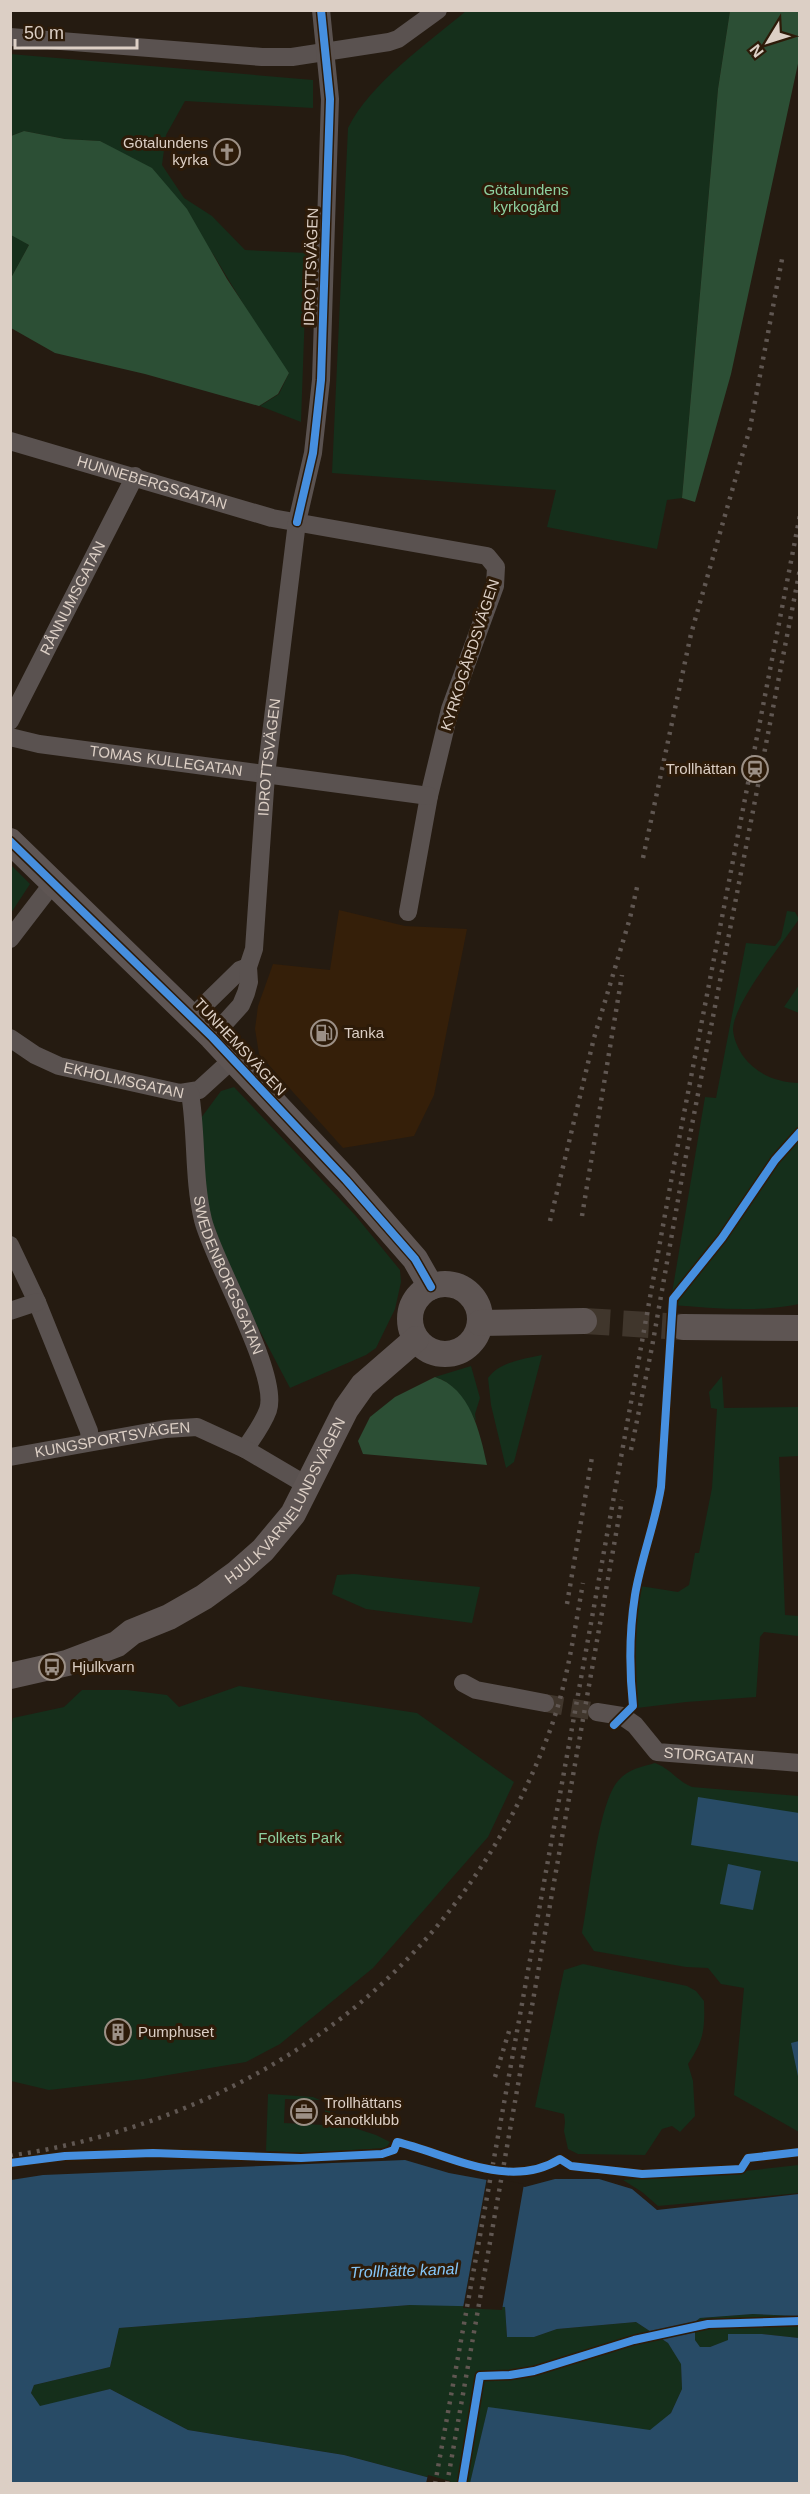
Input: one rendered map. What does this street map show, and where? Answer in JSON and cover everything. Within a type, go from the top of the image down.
[{"type":"street","name":"IDROTTSVÄGEN","points":[[212,1036],[241,1005],[249,982],[249,968],[254,949],[266,775],[297,522],[313,453],[321,380],[330,99],[327,51],[321,10]]},
{"type":"street","points":[[10,37],[262,57],[292,57],[389,42],[398,39],[438,10]]},
{"type":"street","name":"HUNNEBERGSGATAN","points":[[10,441],[272,518],[297,522]]},
{"type":"street","name":"RÅNNUMSGATAN","points":[[10,721],[135,476]]},
{"type":"street","name":"KYRKOGÅRDSVÄGEN","points":[[297,522],[488,556],[496,567],[495,586],[450,709],[429,796],[408,912]]},
{"type":"street","name":"TOMAS KULLEGATAN","points":[[10,737],[39,744],[429,796]]},
{"type":"street","name":"TUNHEMSVÄGEN","points":[[10,842],[212,1036],[346,1180],[415,1259],[431,1287]]},
{"type":"street","points":[[10,939],[53,883]]},
{"type":"street","points":[[193,1016],[240,970],[249,968]]},
{"type":"street","name":"EKHOLMSGATAN","points":[[10,1038],[35,1055],[59,1066],[147,1086],[190,1093],[199,1090],[233,1059]]},
{"type":"street","name":"SWEDENBORGSGATAN","points":[[190,1093],[194,1158],[203,1222],[253,1341],[270,1395],[269,1409],[245,1449]]},
{"type":"street","points":[[10,1245],[37,1302],[89,1431],[90,1442]]},
{"type":"street","points":[[455,1286],[465,1291],[474,1300],[479,1311],[480,1323],[472,1342],[454,1353],[433,1352],[416,1339],[412,1330],[412,1310],[416,1300],[431,1287],[455,1286]]},
{"type":"street","points":[[10,1311],[37,1302]]},
{"type":"street","points":[[480,1323],[584,1321]]},
{"type":"street","points":[[683,1327],[800,1328]]},
{"type":"street","name":"HJULKVARNELUNDSVÄGEN","points":[[10,1676],[42,1670],[117,1644],[132,1632],[169,1617],[237,1573],[278,1533],[292,1514],[346,1409],[363,1385],[416,1339]]},
{"type":"street","name":"KUNGSPORTSVÄGEN","points":[[10,1457],[90,1442],[121,1439],[166,1429],[196,1427],[245,1449],[308,1486]]},
{"type":"street","name":"HJULKVARNELUNDSVÄGEN","points":[[10,1661],[45,1655],[115,1631],[132,1632]]},
{"type":"street","points":[[463,1683],[476,1690],[545,1703]]},
{"type":"street","name":"STORGATAN","points":[[597,1712],[622,1716],[634,1725],[657,1752],[800,1763]]},
{"type":"shaded area","points":[[339,910],[405,926],[467,929],[434,1095],[414,1136],[343,1148],[259,1054],[255,1029],[258,1006],[273,964],[330,970]]},
{"type":"green space","name":"Götalundens kyrkogård","points":[[466,11],[730,11],[718,89],[682,498],[667,500],[657,549],[547,527],[556,490],[332,473],[348,128],[358,111],[385,79]]},
{"type":"green space","points":[[730,11],[799,11],[799,59],[731,374],[695,502],[682,498],[718,89]]},
{"type":"green space","points":[[10,54],[313,80],[313,108],[185,101],[166,135],[162,165],[184,198],[212,216],[245,250],[307,253],[301,422],[260,406],[279,394],[289,373],[270,348],[213,254],[118,152],[100,141],[65,139],[24,131],[11,136]]},
{"type":"green space","points":[[24,131],[65,139],[100,141],[152,168],[187,209],[227,279],[289,373],[278,394],[259,406],[145,374],[55,353],[11,328],[11,278],[29,245],[11,235],[11,136]]},
{"type":"green space","points":[[11,234],[29,245],[11,278]]},
{"type":"green space","points":[[11,865],[30,884],[11,913]]},
{"type":"green space","points":[[787,911],[795,912],[799,919],[750,989],[735,1018],[733,1030],[741,1053],[761,1073],[775,1079],[799,1083],[799,1304],[751,1309],[670,1305],[705,1097],[716,1098],[746,943],[775,946],[781,938]]},
{"type":"green space","points":[[799,985],[799,1013],[784,1007]]},
{"type":"green space","points":[[234,1087],[355,1215],[400,1270],[401,1282],[395,1309],[376,1348],[366,1355],[290,1388],[252,1316],[211,1223],[201,1155],[201,1118],[221,1091]]},
{"type":"green space","points":[[542,1355],[514,1462],[506,1468],[491,1405],[488,1378],[498,1368],[505,1365]]},
{"type":"green space","points":[[471,1366],[480,1398],[475,1414],[476,1421],[454,1389],[435,1377]]},
{"type":"green space","points":[[722,1376],[724,1408],[799,1407],[799,1456],[779,1457],[785,1615],[799,1616],[798,1636],[764,1632],[760,1637],[756,1697],[637,1708],[632,1682],[632,1666],[640,1586],[678,1592],[689,1585],[695,1553],[699,1553],[712,1488],[717,1409],[711,1408],[709,1392]]},
{"type":"green space","points":[[435,1377],[457,1391],[465,1401],[477,1426],[487,1465],[363,1454],[358,1441],[370,1417],[395,1397]]},
{"type":"green space","points":[[354,1574],[480,1587],[472,1623],[366,1609],[332,1594],[337,1575]]},
{"type":"green space","name":"Folkets Park","points":[[239,1686],[417,1713],[514,1782],[488,1837],[373,1968],[280,2044],[246,2062],[144,2079],[49,2090],[11,2081],[10,1732],[13,1718],[64,1707],[82,1690],[127,1690],[167,1695],[179,1707]]},
{"type":"green space","points":[[655,1763],[692,1787],[799,1796],[799,2132],[734,2095],[744,1988],[721,1984],[708,1968],[686,1967],[594,1951],[582,1933],[595,1853],[611,1792],[626,1774]]},
{"type":"green space","points":[[583,1964],[687,1986],[696,1991],[704,2001],[702,2034],[688,2064],[693,2081],[695,2116],[680,2132],[672,2126],[662,2129],[645,2155],[578,2154],[568,2149],[564,2131],[564,2114],[535,2107],[564,1970]]},
{"type":"green space","points":[[268,2094],[313,2097],[320,2100],[285,2099],[284,2123],[324,2125],[326,2100],[333,2121],[390,2142],[386,2148],[306,2153],[266,2151]]},
{"type":"green space","points":[[799,2165],[799,2193],[658,2206],[623,2180],[745,2171]]},
{"type":"green space","points":[[453,2304],[505,2307],[507,2337],[534,2337],[557,2329],[636,2322],[668,2343],[681,2363],[682,2389],[671,2413],[650,2431],[488,2408],[470,2484],[449,2483],[344,2455],[188,2430],[110,2389],[40,2407],[31,2393],[34,2385],[110,2367],[119,2328],[410,2305]]},
{"type":"green space","points":[[753,2314],[799,2316],[799,2338],[762,2334],[729,2334],[729,2340],[700,2348],[695,2340],[695,2322],[700,2318]]},
{"type":"water","points":[[698,1797],[799,1813],[799,1862],[691,1845]]},
{"type":"water","points":[[728,1864],[761,1871],[753,1910],[720,1904]]},
{"type":"water","points":[[799,2041],[800,2081],[791,2043]]},
{"type":"water","name":"Trollhätte kanal","points":[[405,2160],[449,2173],[525,2187],[555,2179],[599,2179],[632,2189],[657,2210],[799,2194],[799,2316],[753,2314],[700,2318],[695,2322],[695,2340],[700,2347],[710,2347],[728,2340],[728,2334],[762,2334],[799,2338],[799,2483],[470,2483],[488,2407],[650,2430],[671,2413],[682,2389],[681,2364],[668,2343],[636,2322],[557,2329],[534,2337],[507,2337],[505,2307],[410,2305],[119,2328],[110,2367],[34,2385],[31,2393],[40,2406],[110,2389],[188,2430],[344,2455],[449,2483],[11,2484],[11,2180],[43,2175]]},
{"type":"pier","points":[[487,2177],[524,2184],[502,2310],[463,2308]]},
{"type":"pier","points":[[428,2475],[450,2481],[452,2484],[426,2483]]},
{"type":"tunnel","points":[[584,1321],[683,1327]]},
{"type":"tunnel","points":[[545,1703],[597,1712]]},
{"type":"railway","points":[[643,858],[691,634],[750,428],[783,254]]},
{"type":"railway","points":[[435,2484],[674,1165],[800,515]]},
{"type":"railway","points":[[631,1450],[800,569]]},
{"type":"railway","points":[[550,1221],[594,1038],[630,918],[638,883]]},
{"type":"railway","points":[[582,1216],[622,975]]},
{"type":"railway","points":[[567,1604],[592,1457]]},
{"type":"railway","points":[[447,2484],[622,1500]]},
{"type":"railway","points":[[10,2156],[101,2136],[187,2107],[267,2068],[340,2020],[405,1962],[462,1894],[510,1818],[549,1733],[561,1696],[583,1583]]},
{"type":"railway","points":[[495,2077],[510,2028]]},
{"type":"cycle path","points":[[297,522],[313,453],[321,380],[330,99],[321,10]]},
{"type":"cycle path","points":[[10,841],[212,1037],[346,1180],[415,1259],[431,1287]]},
{"type":"cycle path","points":[[614,1725],[633,1706],[630,1664],[632,1623],[635,1595],[661,1487],[673,1299],[722,1238],[775,1160],[800,1132]]},
{"type":"cycle path","points":[[10,2163],[65,2156],[153,2153],[301,2158],[382,2154],[394,2150],[397,2142],[499,2171],[520,2172],[540,2168],[560,2159],[571,2166],[642,2174],[741,2169],[748,2158],[800,2152]]},
{"type":"cycle path","points":[[462,2484],[480,2376],[534,2371],[634,2340],[708,2324],[800,2321]]},
{"type":"place","name":"Götalundens kyrka","points":[[227,152]]},
{"type":"place","name":"Trollhättan","points":[[755,769]]},
{"type":"place","name":"Tanka","points":[[324,1033]]},
{"type":"place","name":"Hjulkvarn","points":[[52,1667]]},
{"type":"place","name":"Pumphuset","points":[[118,2032]]},
{"type":"place","name":"Trollhättans Kanotklubb","points":[[304,2112]]}]
